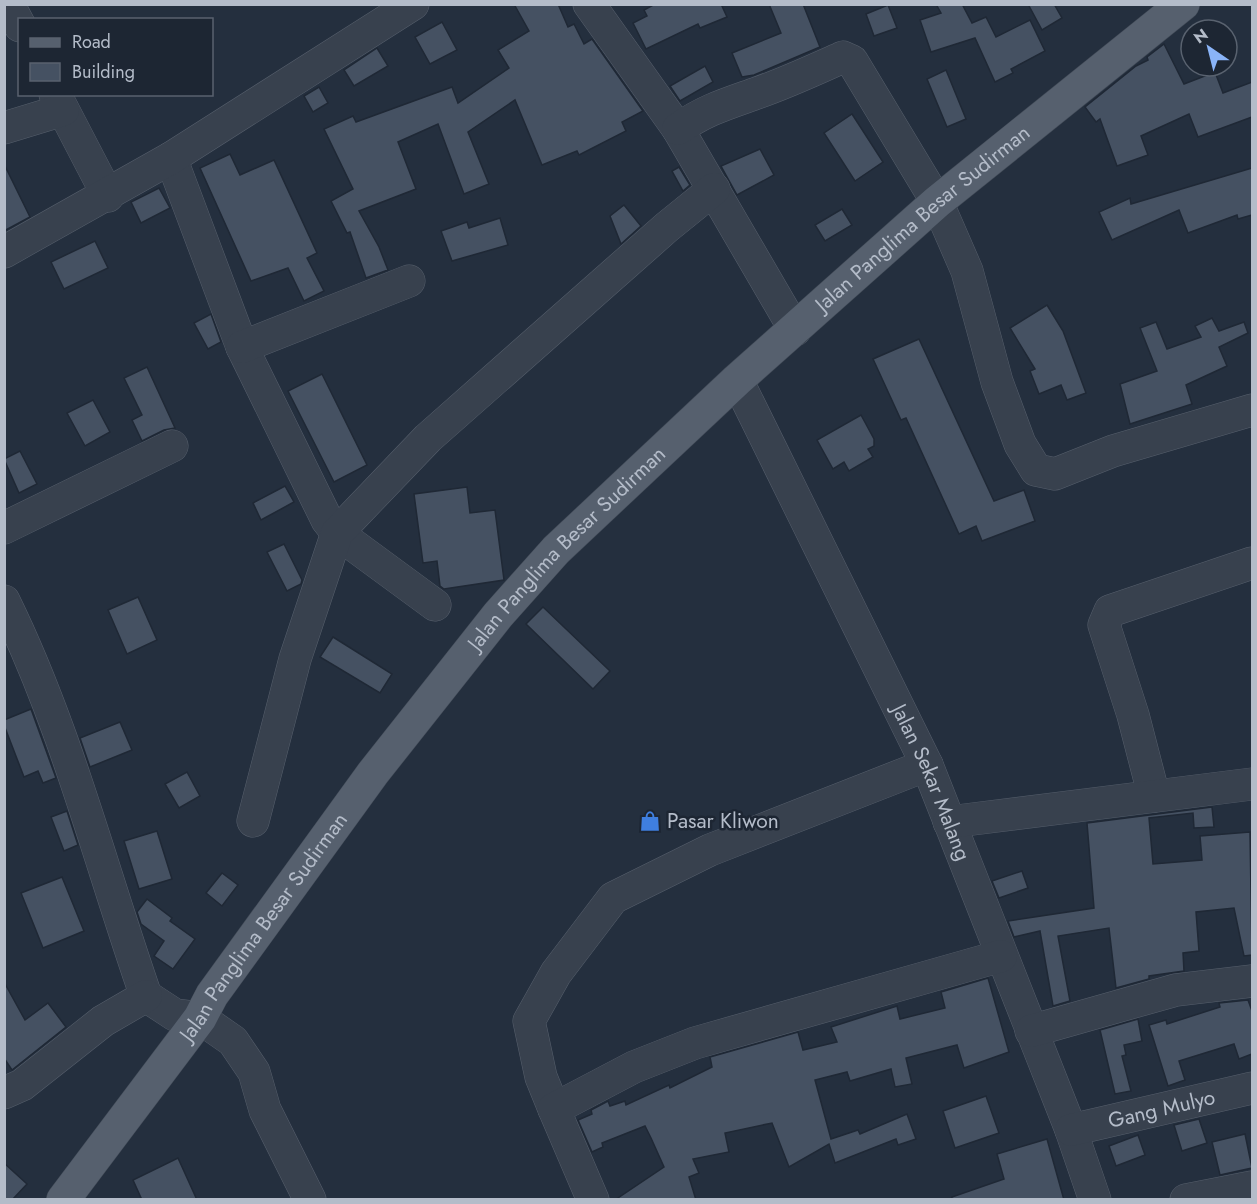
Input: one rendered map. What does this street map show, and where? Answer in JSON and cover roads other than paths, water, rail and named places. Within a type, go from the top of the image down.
[{"type":"main road","name":"Jalan Panglima Besar Sudirman","points":[[63,1200],[200,1018],[212,995],[373,773],[498,615],[556,550],[737,380],[937,202],[1183,4]]},
{"type":"street","points":[[4,252],[108,196],[171,158],[413,4]]},
{"type":"street","points":[[589,4],[678,129],[795,330]]},
{"type":"street","points":[[4,5],[12,11],[18,22]]},
{"type":"street","points":[[678,129],[699,114],[730,100],[756,94],[846,57],[852,61],[937,202],[968,271],[997,382],[1020,444],[1036,470],[1054,474],[1113,451],[1252,410]]},
{"type":"street","points":[[4,128],[59,102],[108,196]]},
{"type":"street","points":[[171,158],[242,347],[327,520],[337,533],[435,605]]},
{"type":"street","points":[[253,821],[295,659],[337,533],[428,438],[667,227],[714,189]]},
{"type":"street","points":[[242,347],[409,281]]},
{"type":"street","name":"Jalan Sekar Malang","points":[[737,380],[927,765],[1071,1130],[1095,1200]]},
{"type":"street","points":[[4,528],[171,446]]},
{"type":"street","points":[[1154,796],[1133,715],[1104,625],[1110,611],[1252,563]]},
{"type":"street","points":[[4,601],[24,642],[79,786],[146,996],[175,1015],[200,1018],[232,1041],[254,1072],[265,1110],[310,1200]]},
{"type":"street","points":[[592,1200],[541,1077],[529,1021],[556,973],[613,898],[710,850],[927,765]]},
{"type":"street","points":[[948,822],[1252,784]]},
{"type":"street","points":[[554,1109],[634,1067],[695,1043],[1001,956]]},
{"type":"street","points":[[1031,1030],[1176,990],[1252,981]]},
{"type":"street","points":[[4,1093],[22,1085],[103,1021],[146,996]]},
{"type":"street","name":"Gang Mulyo","points":[[1071,1130],[1252,1088]]},
{"type":"street","points":[[1186,1200],[1252,1187]]},
{"type":"place","name":"Pasar Kliwon","points":[[650,821]]}]
